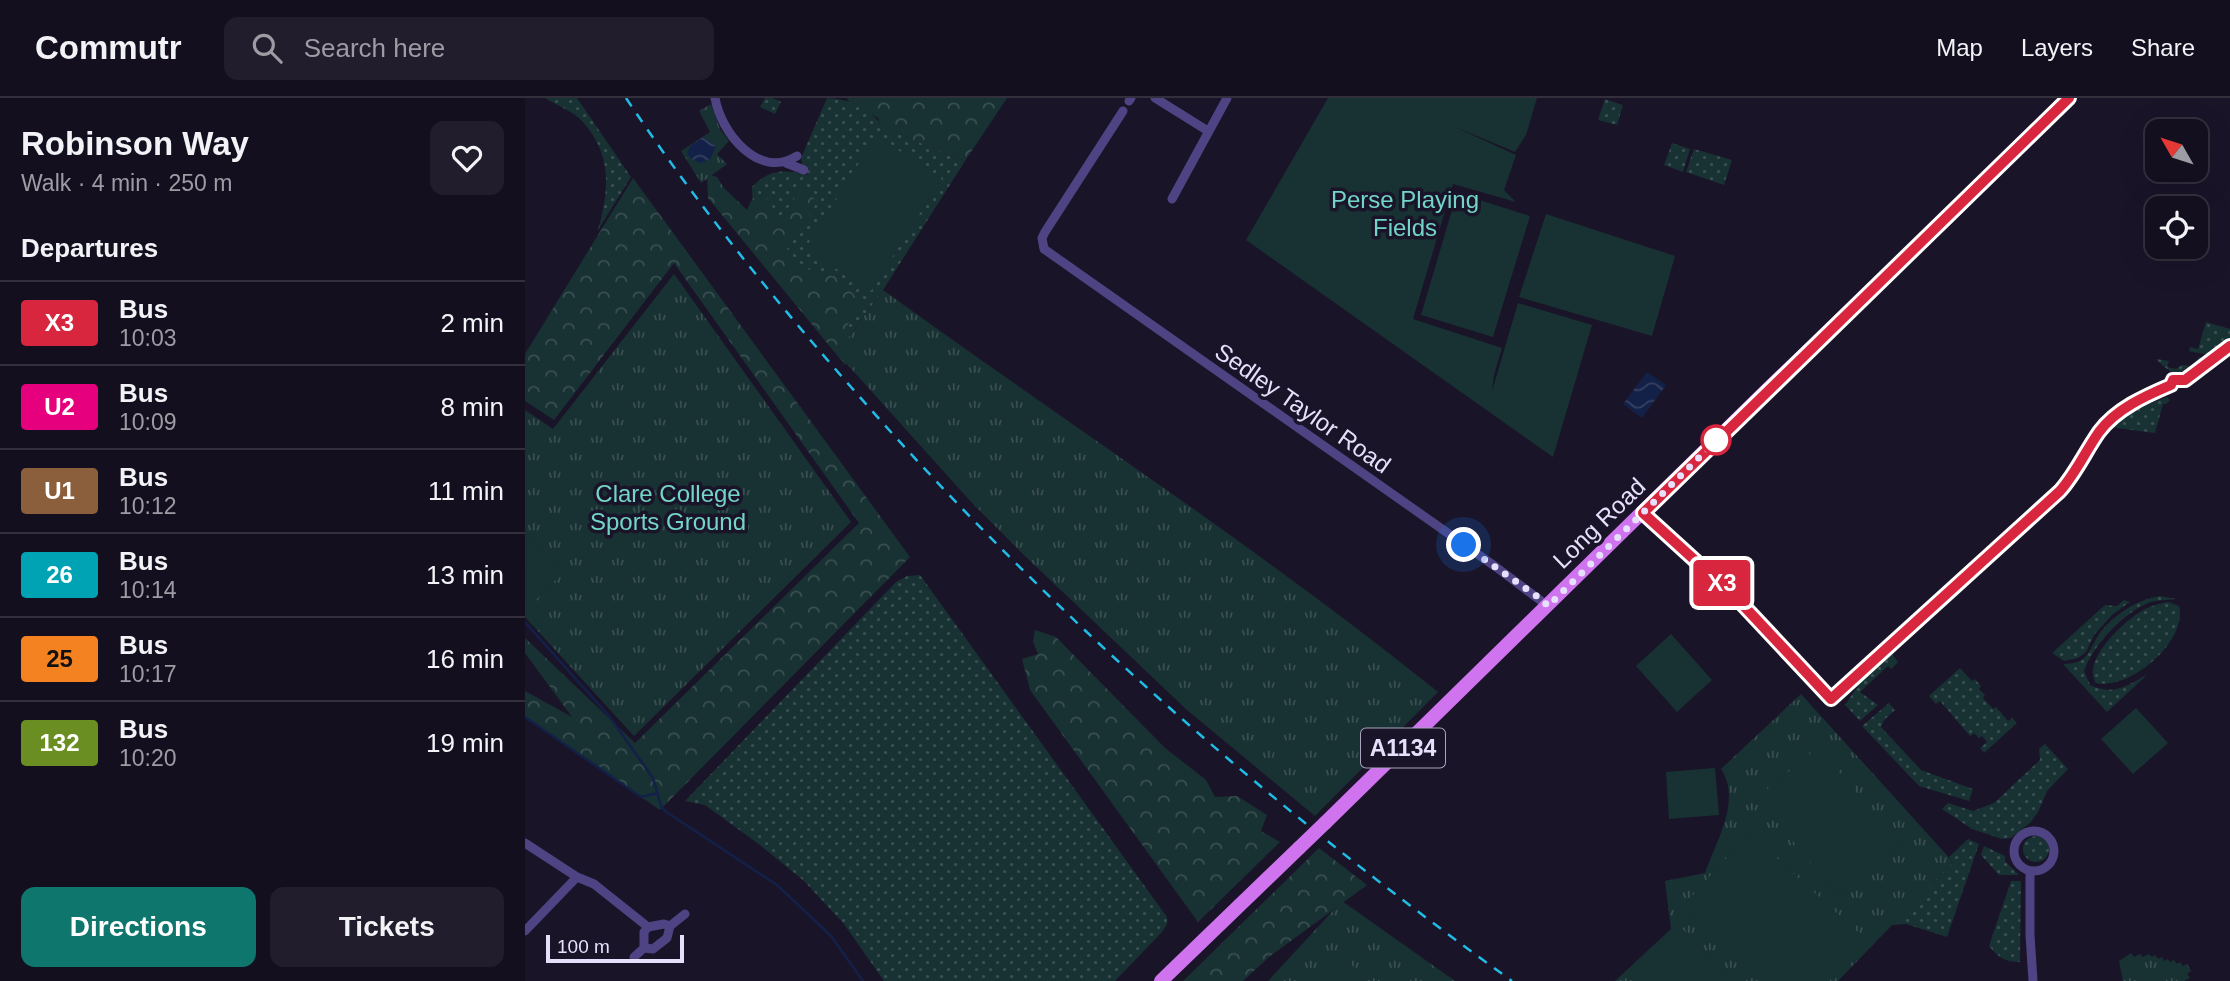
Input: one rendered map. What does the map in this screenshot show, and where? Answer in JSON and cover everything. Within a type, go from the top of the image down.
[{"type":"main road","name":"Long Road","points":[[1161,981],[2069,98]]},
{"type":"street","points":[[715,98],[728,133],[743,149],[765,160],[786,163],[804,170]]},
{"type":"street","points":[[1156,98],[1208,131]]},
{"type":"street","points":[[1172,199],[1227,98]]},
{"type":"street","name":"Sedley Taylor Road","points":[[1123,111],[1042,238],[1042,245],[1047,252],[1548,606]]},
{"type":"street","points":[[786,163],[797,156]]},
{"type":"street","points":[[2030,830],[2040,831],[2052,840],[2054,854],[2048,866],[2030,872],[2014,857],[2014,846],[2022,834],[2030,830]]},
{"type":"street","points":[[525,844],[577,877],[594,884],[648,927]]},
{"type":"street","points":[[2030,872],[2033,981]]},
{"type":"street","points":[[525,931],[577,877]]},
{"type":"street","points":[[644,948],[653,949],[661,944],[669,935],[670,926],[685,914]]},
{"type":"street","points":[[634,957],[644,948],[644,932],[648,927],[664,924],[670,926]]},
{"type":"green space","points":[[545,98],[577,98],[631,177],[598,230],[606,187],[604,160],[599,147],[578,117]]},
{"type":"green space","points":[[765,98],[781,102],[775,114],[760,107]]},
{"type":"green space","points":[[827,98],[859,106],[873,115],[882,127],[965,161],[883,290],[837,353],[753,209],[752,187],[777,172],[807,175],[809,169],[803,166],[801,158]]},
{"type":"green space","points":[[1007,98],[965,161],[881,127],[878,118],[847,100]]},
{"type":"green space","name":"Perse Playing Fields","points":[[1328,98],[1537,98],[1526,135],[1515,152],[1453,126],[1516,155],[1504,190],[1516,202],[1453,184],[1413,319],[1502,348],[1492,391],[1518,303],[1592,325],[1553,457],[1246,240]]},
{"type":"green space","points":[[1605,99],[1623,105],[1617,125],[1598,120]]},
{"type":"green space","points":[[711,104],[720,129],[729,141],[717,154],[727,164],[701,183],[681,151],[710,132],[699,111]]},
{"type":"green space","points":[[876,136],[942,178],[871,291],[805,249]]},
{"type":"green space","points":[[1672,143],[1690,149],[1683,172],[1664,165]]},
{"type":"green space","points":[[1694,149],[1732,160],[1724,185],[1686,172]]},
{"type":"green space","points":[[707,174],[717,177],[724,188],[747,210],[751,201],[767,198],[780,219],[801,189],[818,201],[783,256],[810,270],[838,277],[862,304],[845,329],[858,343],[845,365],[708,198]]},
{"type":"green space","points":[[633,178],[910,557],[660,810],[525,716],[525,691],[572,717],[525,653],[525,638],[635,743],[859,523],[674,263],[554,420],[525,401],[525,354]]},
{"type":"green space","points":[[1457,193],[1530,216],[1493,337],[1421,315]]},
{"type":"green space","points":[[1546,214],[1675,256],[1652,336],[1519,297]]},
{"type":"green space","name":"Clare College Sports Ground","points":[[674,274],[851,522],[634,736],[525,617],[525,410],[553,429]]},
{"type":"green space","points":[[883,290],[1231,536],[1438,692],[1315,816],[1187,710],[1027,558],[972,503],[837,353]]},
{"type":"green space","points":[[2206,322],[2230,329],[2230,338],[2209,355],[2189,351],[2190,347],[2198,349]]},
{"type":"green space","points":[[2199,357],[2205,358],[2181,374],[2170,371],[2156,359],[2169,361],[2167,367],[2176,369],[2182,365],[2192,366]]},
{"type":"green space","points":[[2167,397],[2170,400],[2163,404],[2155,433],[2109,427],[2123,414]]},
{"type":"green space","points":[[527,535],[564,571],[531,605],[525,599]]},
{"type":"green space","points":[[920,575],[1167,917],[1167,924],[1162,932],[1115,981],[884,981],[844,924],[804,881],[705,805],[685,801],[896,582],[907,576]]},
{"type":"green space","points":[[2160,596],[2176,599],[2148,603],[2129,614],[2101,642],[2088,662],[2084,671],[2090,685],[2106,690],[2120,688],[2148,674],[2107,712],[2063,664],[2084,658],[2102,630],[2121,612],[2143,600]]},
{"type":"green space","points":[[2124,600],[2130,602],[2113,614],[2094,635],[2086,652],[2078,658],[2064,661],[2052,653],[2105,605],[2117,606]]},
{"type":"green space","points":[[2169,602],[2179,606],[2179,620],[2175,634],[2166,648],[2154,661],[2125,679],[2096,683],[2093,674],[2095,663],[2108,640],[2129,620],[2147,608]]},
{"type":"green space","points":[[1035,630],[1056,637],[1165,748],[1206,780],[1215,797],[1237,796],[1267,815],[1261,831],[1280,842],[1198,922],[1030,690],[1022,659],[1038,654],[1033,642]]},
{"type":"green space","points":[[1671,634],[1712,680],[1677,712],[1636,666]]},
{"type":"green space","points":[[1891,653],[1898,662],[1891,669],[1888,666],[1860,692],[1878,705],[1860,721],[1845,705],[1862,680]]},
{"type":"green space","points":[[1960,668],[1981,686],[1979,689],[1985,695],[1983,698],[1993,709],[1996,707],[2008,721],[2012,718],[2017,723],[1984,753],[1980,748],[1987,742],[1982,736],[1979,738],[1974,733],[1970,736],[1940,701],[1936,704],[1929,696]]},
{"type":"green space","points":[[1801,694],[1953,862],[1838,981],[1615,981],[1671,929],[1665,881],[1705,873],[1728,807],[1727,781],[1721,769]]},
{"type":"green space","points":[[1889,703],[1895,710],[1884,720],[1881,727],[1921,770],[1973,789],[1969,801],[1919,786],[1862,726]]},
{"type":"green space","points":[[2136,708],[2168,743],[2133,774],[2101,739]]},
{"type":"green space","points":[[2045,744],[2068,769],[2047,791],[2031,822],[2011,838],[2002,839],[1972,829],[1942,809],[1948,803],[1973,811],[1994,803],[2040,760],[2039,749]]},
{"type":"green space","points":[[1818,747],[1900,844],[1839,896],[1757,798]]},
{"type":"green space","points":[[1715,768],[1719,815],[1669,819],[1666,772]]},
{"type":"green space","points":[[1749,833],[1860,934],[1817,981],[1764,981],[1682,907]]},
{"type":"green space","points":[[2036,836],[2045,840],[2049,849],[2045,858],[2036,862],[2027,858],[2023,849],[2027,840]]},
{"type":"green space","points":[[1968,839],[1979,844],[1947,937],[1906,924],[1891,925],[1953,862],[1949,857]]},
{"type":"green space","points":[[1984,846],[2005,856],[2005,861],[2019,875],[1999,875],[1981,855]]},
{"type":"green space","points":[[1319,848],[1367,885],[1269,957],[1243,981],[1183,981]]},
{"type":"green space","points":[[2011,881],[2021,881],[2020,962],[2003,958],[1989,946]]},
{"type":"green space","points":[[1342,901],[1455,981],[1268,981]]},
{"type":"green space","points":[[1678,924],[1732,981],[1635,981],[1627,973]]},
{"type":"green space","points":[[2131,953],[2134,957],[2149,954],[2158,959],[2162,957],[2164,961],[2168,959],[2177,964],[2180,962],[2183,966],[2187,964],[2191,971],[2187,974],[2190,978],[2184,981],[2123,981],[2119,961]]},
{"type":"green space","points":[[1349,961],[1364,981],[1322,981]]},
{"type":"water","points":[[703,137],[716,146],[711,158],[701,163],[687,154],[690,146]]},
{"type":"water","points":[[1647,372],[1666,385],[1642,418],[1623,404]]},
{"type":"waterway","points":[[525,622],[609,716],[653,778],[665,811],[777,885],[831,936],[863,981]]},
{"type":"waterway","points":[[525,717],[641,797],[658,793]]},
{"type":"railway","points":[[626,98],[706,210],[791,317],[926,470],[1003,551],[1164,703],[1248,776],[1422,915],[1512,981]]},
{"type":"bus line","name":"X3","points":[[2069,98],[1643,513],[1699,564],[1712,572],[1831,699],[2060,491],[2075,473],[2100,431],[2114,417],[2131,405],[2171,385],[2173,380],[2182,382],[2191,377],[2230,346]]},
{"type":"route","points":[[1464,545],[1548,606],[1718,439],[1716,440]]}]
